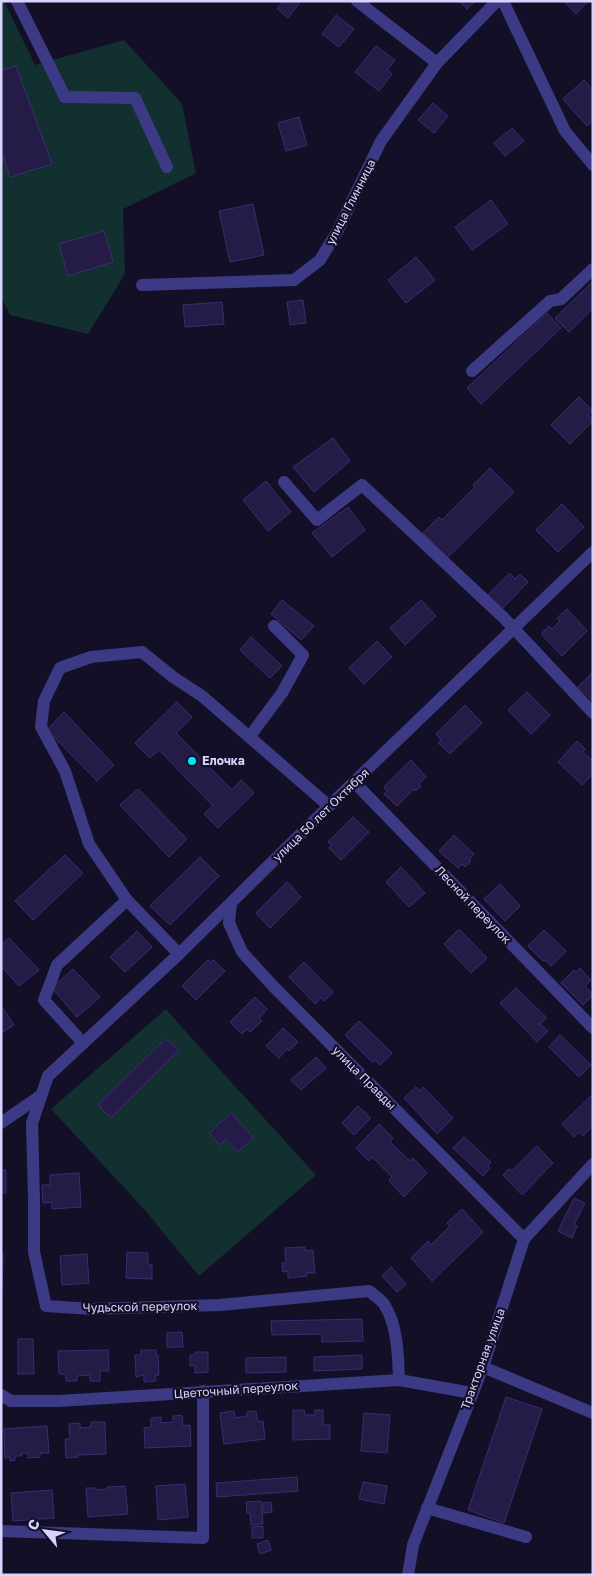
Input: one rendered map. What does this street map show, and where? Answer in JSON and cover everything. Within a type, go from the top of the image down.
[{"type":"street","points":[[17,1],[65,96],[135,98],[168,166]]},
{"type":"street","points":[[357,1],[437,63]]},
{"type":"street","name":"улица Глинница","points":[[142,285],[294,280],[320,260],[338,230],[381,142],[437,63],[497,1]]},
{"type":"street","points":[[503,1],[565,131],[593,165]]},
{"type":"street","points":[[472,371],[550,301],[561,299],[593,269]]},
{"type":"street","points":[[284,482],[317,520],[362,485],[514,629],[593,713]]},
{"type":"street","name":"улица 50 лет Октября","points":[[48,1076],[179,954],[329,806],[593,552]]},
{"type":"street","points":[[250,736],[282,693],[303,654],[274,626]]},
{"type":"street","points":[[179,954],[127,900],[89,844],[65,771],[41,727],[44,701],[60,668],[91,657],[142,652],[173,677],[202,696],[329,806]]},
{"type":"street","name":"Лесной переулок","points":[[354,782],[593,1028]]},
{"type":"street","points":[[83,1043],[44,1000],[57,964],[127,900]]},
{"type":"street","name":"улица Правды","points":[[231,903],[229,922],[242,952],[273,986],[524,1239]]},
{"type":"street","name":"Чудьской переулок","points":[[48,1076],[32,1123],[34,1252],[46,1306],[92,1309],[220,1305],[369,1291],[383,1303],[392,1322],[397,1347],[399,1380]]},
{"type":"street","points":[[1,1123],[40,1096]]},
{"type":"street","name":"Тракторная улица","points":[[408,1575],[413,1545],[483,1367],[524,1239],[593,1164]]},
{"type":"street","points":[[483,1367],[593,1413]]},
{"type":"street","name":"Цветочный переулок","points":[[1,1395],[11,1401],[58,1401],[399,1380],[472,1393]]},
{"type":"street","points":[[1,1531],[203,1538],[203,1391]]},
{"type":"street","points":[[428,1508],[526,1537]]},
{"type":"green space","points":[[1,1],[4,1],[35,65],[124,40],[182,104],[196,173],[123,209],[125,274],[88,334],[10,315],[1,297]]},
{"type":"green space","points":[[166,1009],[316,1175],[199,1276],[144,1209],[51,1109]]},
{"type":"building","points":[[283,1],[301,1],[288,18],[277,9]]},
{"type":"building","points":[[459,1],[475,1],[467,9]]},
{"type":"building","points":[[564,1],[588,1],[576,14]]},
{"type":"building","points":[[336,15],[354,29],[339,47],[322,34]]},
{"type":"building","points":[[376,46],[395,60],[387,70],[392,74],[379,91],[355,72]]},
{"type":"building","points":[[16,66],[52,164],[10,177],[1,149],[1,71]]},
{"type":"building","points":[[584,80],[593,90],[593,120],[587,126],[563,99]]},
{"type":"building","points":[[433,103],[448,116],[434,133],[418,120]]},
{"type":"building","points":[[299,117],[307,145],[286,151],[278,123]]},
{"type":"building","points":[[512,128],[524,141],[505,156],[494,143]]},
{"type":"building","points":[[491,200],[508,224],[472,250],[455,227]]},
{"type":"building","points":[[253,204],[264,255],[230,262],[219,211]]},
{"type":"building","points":[[104,231],[113,262],[68,276],[59,244]]},
{"type":"building","points":[[416,257],[435,280],[406,303],[388,280]]},
{"type":"building","points":[[593,281],[593,308],[569,332],[555,318]]},
{"type":"building","points":[[303,300],[306,323],[290,325],[287,302]]},
{"type":"building","points":[[222,302],[224,324],[185,327],[183,305]]},
{"type":"building","points":[[547,313],[561,328],[481,404],[467,388]]},
{"type":"building","points":[[579,397],[593,411],[588,415],[593,421],[570,444],[551,425]]},
{"type":"building","points":[[333,438],[350,461],[314,492],[293,467]]},
{"type":"building","points":[[490,468],[514,492],[447,558],[423,533],[439,517],[442,520],[475,487],[473,485]]},
{"type":"building","points":[[266,481],[291,512],[268,531],[243,500]]},
{"type":"building","points":[[562,504],[584,527],[558,552],[536,530]]},
{"type":"building","points":[[348,507],[365,530],[332,557],[312,533]]},
{"type":"building","points":[[510,573],[515,579],[520,574],[528,582],[502,609],[488,595]]},
{"type":"building","points":[[282,600],[314,626],[301,640],[271,614]]},
{"type":"building","points":[[421,600],[436,616],[405,645],[390,628]]},
{"type":"building","points":[[567,609],[587,631],[562,656],[541,634],[549,626],[552,629],[560,621],[557,618]]},
{"type":"building","points":[[251,637],[282,666],[270,678],[240,650]]},
{"type":"building","points":[[377,641],[392,657],[364,684],[349,668]]},
{"type":"building","points":[[593,672],[593,701],[578,687]]},
{"type":"building","points":[[527,692],[550,715],[531,734],[508,710]]},
{"type":"building","points":[[177,702],[192,717],[176,733],[232,790],[241,780],[254,793],[218,828],[204,814],[213,806],[159,750],[150,758],[135,743]]},
{"type":"building","points":[[465,705],[482,723],[450,754],[438,743],[441,740],[436,734]]},
{"type":"building","points":[[64,712],[114,765],[97,781],[47,730]]},
{"type":"building","points":[[577,741],[585,749],[583,752],[593,759],[593,774],[582,785],[558,762]]},
{"type":"building","points":[[411,760],[426,777],[419,784],[421,786],[416,791],[414,789],[397,806],[384,794],[387,791],[384,787]]},
{"type":"building","points":[[138,789],[187,839],[169,857],[120,805]]},
{"type":"building","points":[[353,817],[369,832],[341,860],[329,848],[332,845],[328,842]]},
{"type":"building","points":[[454,835],[474,854],[469,860],[471,861],[465,867],[462,864],[458,868],[439,851]]},
{"type":"building","points":[[65,855],[83,873],[33,920],[15,901]]},
{"type":"building","points":[[200,857],[219,876],[170,925],[150,906]]},
{"type":"building","points":[[401,867],[425,893],[409,907],[386,882]]},
{"type":"building","points":[[287,882],[301,897],[270,928],[256,913]]},
{"type":"building","points":[[500,884],[520,906],[505,921],[484,899]]},
{"type":"building","points":[[459,929],[487,958],[471,973],[444,944]]},
{"type":"building","points":[[544,930],[566,951],[551,966],[528,946]]},
{"type":"building","points":[[137,931],[152,947],[125,972],[110,957]]},
{"type":"building","points":[[9,938],[39,970],[19,986],[1,966],[1,945]]},
{"type":"building","points":[[208,960],[210,962],[213,960],[225,971],[196,1000],[182,986]]},
{"type":"building","points":[[304,962],[333,992],[324,1001],[321,998],[315,1004],[289,977]]},
{"type":"building","points":[[580,968],[591,980],[585,986],[593,995],[583,1005],[561,983],[574,970],[576,972]]},
{"type":"building","points":[[73,969],[100,997],[77,1017],[52,988]]},
{"type":"building","points":[[516,988],[547,1018],[540,1024],[548,1031],[537,1042],[500,1003]]},
{"type":"building","points":[[255,997],[267,1009],[259,1018],[262,1021],[250,1032],[247,1029],[242,1034],[230,1022]]},
{"type":"building","points":[[3,1008],[14,1025],[1,1033],[1,1009]]},
{"type":"building","points":[[359,1021],[392,1053],[380,1065],[375,1060],[372,1062],[345,1035]]},
{"type":"building","points":[[283,1028],[298,1042],[289,1051],[287,1049],[279,1058],[266,1046]]},
{"type":"building","points":[[560,1035],[591,1065],[579,1077],[549,1047]]},
{"type":"building","points":[[165,1039],[179,1050],[111,1118],[98,1105]]},
{"type":"building","points":[[316,1057],[326,1068],[301,1090],[291,1080]]},
{"type":"building","points":[[416,1087],[420,1091],[423,1087],[453,1118],[437,1134],[404,1098]]},
{"type":"building","points":[[591,1096],[593,1097],[593,1125],[583,1136],[579,1132],[574,1137],[562,1124]]},
{"type":"building","points":[[358,1106],[371,1118],[354,1135],[342,1123]]},
{"type":"building","points":[[231,1113],[254,1138],[238,1152],[226,1139],[220,1145],[209,1133]]},
{"type":"building","points":[[379,1124],[393,1138],[390,1142],[410,1161],[413,1158],[427,1173],[404,1197],[389,1181],[392,1177],[372,1157],[369,1161],[356,1148]]},
{"type":"building","points":[[464,1137],[491,1162],[488,1165],[490,1168],[483,1176],[453,1148]]},
{"type":"building","points":[[537,1146],[553,1163],[522,1195],[503,1175],[509,1169],[512,1171]]},
{"type":"building","points":[[1,1170],[6,1170],[6,1193],[1,1193]]},
{"type":"building","points":[[79,1173],[81,1207],[52,1209],[52,1202],[43,1203],[42,1185],[50,1185],[50,1175]]},
{"type":"building","points":[[574,1198],[585,1203],[574,1225],[577,1226],[572,1238],[558,1231]]},
{"type":"building","points":[[462,1209],[483,1232],[432,1281],[411,1258],[428,1241],[431,1245],[450,1226],[447,1223]]},
{"type":"building","points":[[305,1247],[305,1251],[313,1250],[315,1273],[306,1273],[307,1276],[288,1278],[288,1271],[283,1272],[282,1263],[286,1263],[285,1248]]},
{"type":"building","points":[[127,1252],[148,1253],[148,1264],[152,1265],[152,1279],[126,1278]]},
{"type":"building","points":[[1,1254],[3,1254],[2,1292],[1,1292]]},
{"type":"building","points":[[87,1254],[89,1283],[62,1285],[60,1256]]},
{"type":"building","points":[[391,1267],[406,1284],[397,1292],[382,1276]]},
{"type":"building","points":[[362,1319],[363,1341],[322,1342],[322,1334],[272,1335],[271,1321]]},
{"type":"building","points":[[182,1332],[183,1347],[167,1347],[167,1333]]},
{"type":"building","points":[[18,1339],[33,1339],[34,1374],[18,1374]]},
{"type":"building","points":[[108,1350],[109,1371],[100,1371],[100,1381],[90,1381],[90,1375],[77,1376],[77,1381],[66,1381],[66,1374],[59,1374],[58,1351]]},
{"type":"building","points":[[141,1350],[156,1350],[159,1375],[155,1375],[156,1381],[144,1382],[144,1375],[136,1377],[135,1355],[141,1355]]},
{"type":"building","points":[[195,1352],[208,1352],[208,1372],[195,1373],[195,1366],[190,1366],[190,1355],[195,1355]]},
{"type":"building","points":[[362,1355],[362,1369],[314,1371],[314,1357]]},
{"type":"building","points":[[286,1357],[286,1372],[246,1373],[246,1358]]},
{"type":"building","points":[[506,1397],[542,1409],[504,1523],[468,1510]]},
{"type":"building","points":[[293,1410],[304,1410],[305,1415],[315,1415],[315,1410],[323,1410],[323,1425],[330,1425],[330,1439],[293,1440]]},
{"type":"building","points":[[234,1411],[235,1418],[247,1416],[247,1412],[256,1411],[258,1422],[263,1421],[265,1439],[224,1444],[220,1413]]},
{"type":"building","points":[[364,1413],[390,1415],[387,1453],[361,1451]]},
{"type":"building","points":[[182,1415],[183,1426],[190,1425],[191,1446],[145,1448],[144,1428],[151,1427],[151,1418],[161,1417],[161,1423],[173,1422],[173,1416]]},
{"type":"building","points":[[91,1422],[105,1422],[106,1454],[78,1455],[78,1457],[66,1458],[65,1439],[70,1439],[69,1424],[80,1423],[80,1428],[91,1427]]},
{"type":"building","points":[[47,1426],[49,1453],[40,1453],[40,1457],[28,1458],[28,1453],[22,1453],[22,1456],[15,1456],[15,1460],[10,1461],[10,1457],[5,1458],[4,1429]]},
{"type":"building","points":[[297,1477],[298,1491],[217,1497],[216,1483]]},
{"type":"building","points":[[363,1482],[387,1486],[384,1504],[359,1499]]},
{"type":"building","points":[[185,1484],[188,1517],[158,1520],[156,1486]]},
{"type":"building","points":[[125,1486],[128,1514],[88,1517],[86,1488],[96,1488],[96,1490]]},
{"type":"building","points":[[52,1490],[54,1518],[13,1521],[11,1493]]},
{"type":"building","points":[[261,1501],[263,1524],[251,1525],[250,1513],[247,1513],[246,1502]]},
{"type":"building","points":[[271,1502],[272,1512],[263,1513],[263,1503]]},
{"type":"building","points":[[263,1526],[263,1538],[252,1538],[252,1527]]},
{"type":"building","points":[[268,1540],[271,1550],[260,1554],[257,1544]]},
{"type":"place","name":"Елочка","points":[[192,761]]}]
